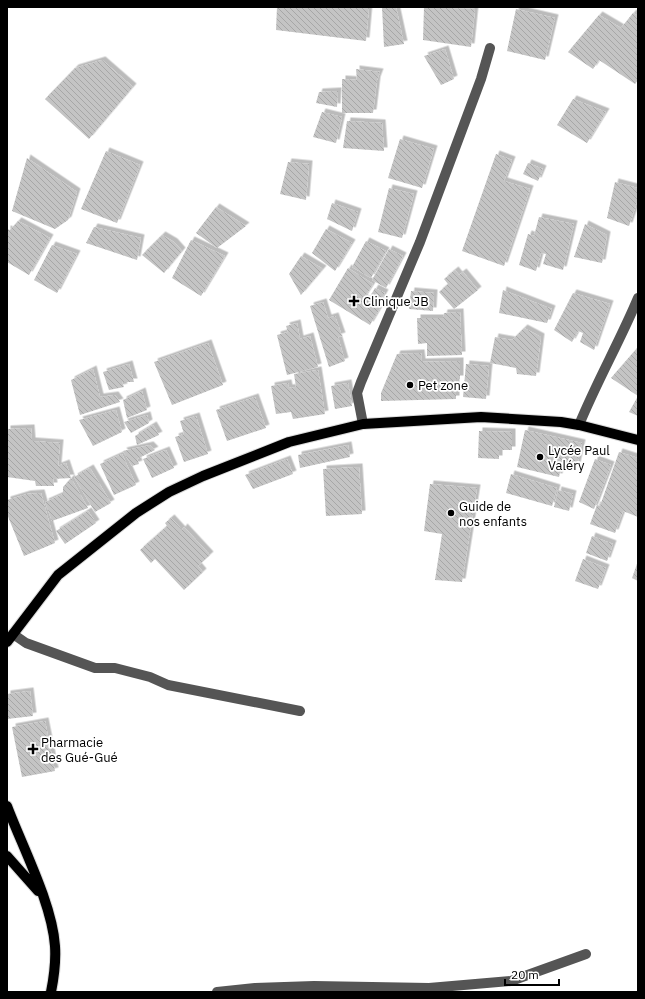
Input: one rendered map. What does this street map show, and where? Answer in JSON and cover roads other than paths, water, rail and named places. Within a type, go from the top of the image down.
[{"type":"main road","points":[[10,638],[44,593],[70,565],[119,526],[169,492],[267,450],[309,437],[363,424],[481,417],[542,419],[579,425],[638,440]]},
{"type":"main road","points":[[7,806],[42,895],[55,945],[54,973],[51,992]]},
{"type":"main road","points":[[7,856],[42,895]]},
{"type":"street","points":[[363,424],[357,393],[420,242],[481,79],[490,48]]},
{"type":"street","points":[[579,425],[594,387],[618,343],[638,298]]},
{"type":"street","points":[[10,638],[26,642],[95,668],[115,668],[150,677],[168,685],[300,711]]},
{"type":"street","points":[[216,992],[256,988],[314,986],[428,988],[511,981],[586,954]]},
{"type":"place","name":"Clinique JB","points":[[354,301]]},
{"type":"place","name":"Pet zone","points":[[410,385]]},
{"type":"place","name":"Lycée Paul Valéry","points":[[540,457]]},
{"type":"place","name":"Guide de nos enfants","points":[[451,513]]},
{"type":"place","name":"Pharmacie des Gué-Gué","points":[[33,749]]}]
